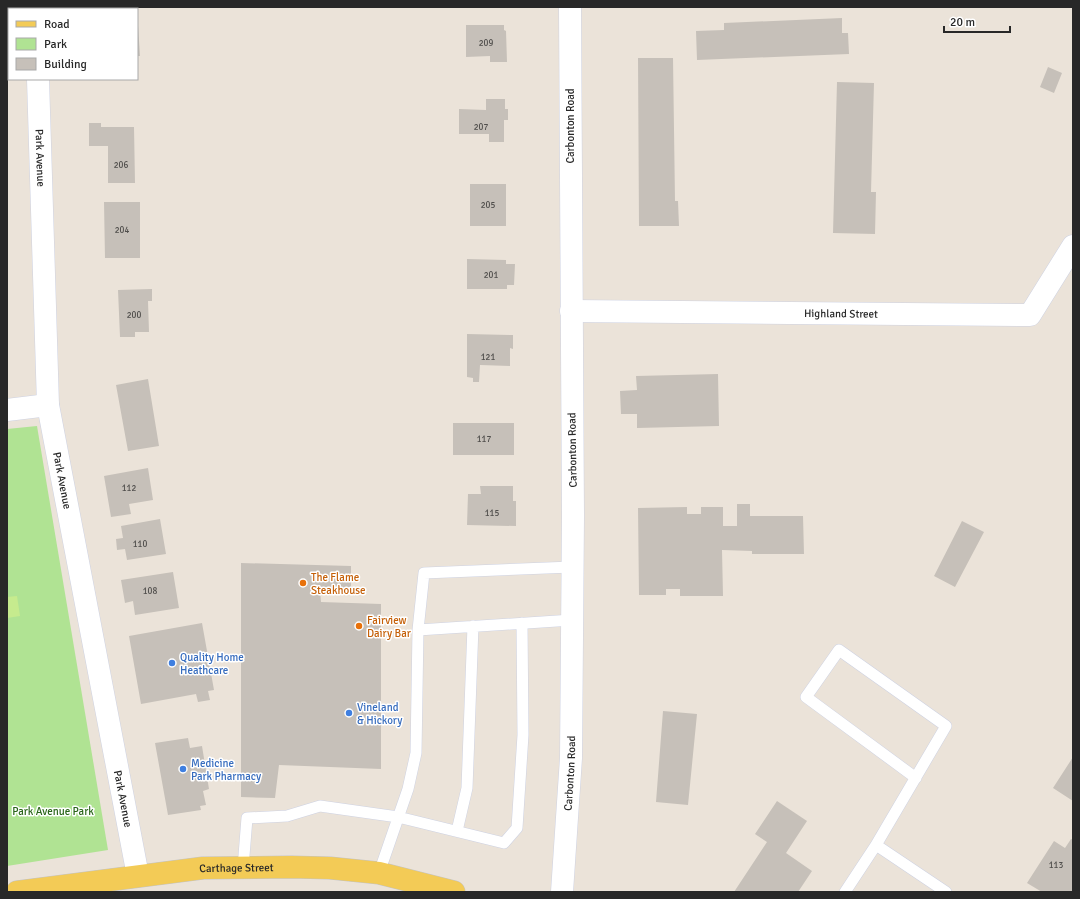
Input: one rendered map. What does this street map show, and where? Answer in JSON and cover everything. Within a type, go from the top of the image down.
[{"type":"main road","name":"Carthage Street","points":[[17,892],[203,868],[330,868],[379,873],[454,892]]},
{"type":"street","name":"Carbonton Road","points":[[562,892],[571,758],[572,567],[570,7]]},
{"type":"street","name":"Park Avenue","points":[[38,80],[48,405],[138,876]]},
{"type":"street","name":"Highland Street","points":[[571,311],[1030,315],[1073,246]]},
{"type":"street","points":[[7,410],[48,405]]},
{"type":"lane","points":[[379,873],[398,817],[416,753],[418,630],[424,573],[572,567]]},
{"type":"lane","points":[[418,630],[572,620]]},
{"type":"lane","points":[[243,868],[247,818],[287,816],[320,806],[398,817],[504,844],[517,828],[523,735],[522,623]]},
{"type":"lane","points":[[457,831],[467,788],[473,626]]},
{"type":"lane","points":[[845,892],[876,845],[916,778],[946,726],[839,650],[806,697],[916,778]]},
{"type":"lane","points":[[876,845],[946,892]]},
{"type":"green space","name":"Park Avenue Park","points":[[37,426],[108,850],[7,866],[7,429]]},
{"type":"green space","points":[[17,596],[20,616],[7,618],[7,597]]},
{"type":"building","points":[[102,7],[138,7],[138,8]]},
{"type":"building","points":[[842,18],[842,33],[848,33],[849,54],[697,60],[696,31],[724,30],[724,23]]},
{"type":"building","points":[[138,25],[140,56],[138,56]]},
{"type":"building","points":[[466,25],[504,25],[504,30],[506,31],[507,62],[490,62],[490,56],[466,57]]},
{"type":"building","points":[[638,58],[673,58],[675,201],[678,201],[679,226],[639,226]]},
{"type":"building","points":[[1048,67],[1062,73],[1054,93],[1040,87]]},
{"type":"building","points":[[837,82],[874,83],[871,192],[876,192],[875,234],[833,233]]},
{"type":"building","points":[[486,99],[505,99],[505,109],[508,109],[508,120],[504,120],[504,142],[489,142],[489,134],[459,134],[459,109],[486,110]]},
{"type":"building","points":[[89,123],[101,123],[101,127],[134,127],[135,183],[108,183],[108,146],[89,146]]},
{"type":"building","points":[[470,184],[506,184],[506,226],[470,226]]},
{"type":"building","points":[[104,202],[140,202],[140,258],[105,258]]},
{"type":"building","points":[[467,259],[506,260],[506,264],[515,264],[514,285],[507,285],[507,289],[467,289]]},
{"type":"building","points":[[152,289],[152,301],[148,301],[149,332],[135,332],[135,337],[120,337],[118,290]]},
{"type":"building","points":[[467,334],[513,335],[513,349],[510,348],[510,366],[480,365],[479,382],[473,382],[473,378],[467,377]]},
{"type":"building","points":[[718,374],[719,426],[637,428],[637,414],[621,414],[620,391],[637,390],[636,376]]},
{"type":"building","points":[[148,379],[159,446],[128,451],[116,385]]},
{"type":"building","points":[[453,423],[514,423],[514,455],[453,455]]},
{"type":"building","points":[[148,468],[153,500],[129,504],[131,514],[111,517],[104,476]]},
{"type":"building","points":[[480,486],[513,486],[513,501],[516,501],[516,526],[467,525],[468,494],[481,494]]},
{"type":"building","points":[[737,504],[750,504],[750,516],[803,516],[804,554],[752,554],[752,551],[722,550],[723,596],[680,596],[680,589],[666,589],[666,595],[639,595],[638,508],[687,507],[687,514],[701,514],[701,507],[723,507],[723,526],[737,526]]},
{"type":"building","points":[[160,519],[166,554],[127,560],[125,549],[117,550],[116,539],[123,538],[121,526]]},
{"type":"building","points":[[962,521],[984,532],[955,587],[934,576]]},
{"type":"building","points":[[241,563],[351,566],[351,591],[320,590],[321,602],[381,604],[381,769],[279,765],[275,798],[241,797]]},
{"type":"building","points":[[173,572],[179,608],[135,615],[133,601],[125,603],[121,580]]},
{"type":"building","name":"Quality Home Heathcare","points":[[202,623],[214,690],[208,691],[210,700],[198,702],[196,694],[141,704],[129,636]]},
{"type":"building","points":[[663,711],[697,714],[688,805],[656,802]]},
{"type":"building","name":"Medicine Park Pharmacy","points":[[188,738],[190,748],[202,746],[209,789],[203,791],[206,805],[200,806],[201,810],[168,815],[155,743]]},
{"type":"building","points":[[1073,757],[1073,801],[1053,788]]},
{"type":"building","points":[[777,801],[807,821],[786,853],[812,871],[798,892],[734,892],[767,842],[755,834]]},
{"type":"building","points":[[1071,839],[1073,840],[1073,892],[1042,892],[1027,883],[1054,841],[1065,848]]},
{"type":"place","name":"The Flame Steakhouse","points":[[303,583]]},
{"type":"place","name":"Fairview Dairy Bar","points":[[359,626]]},
{"type":"place","name":"Quality Home Heathcare","points":[[172,663]]},
{"type":"place","name":"Vineland & Hickory","points":[[349,713]]},
{"type":"place","name":"Medicine Park Pharmacy","points":[[183,769]]}]
